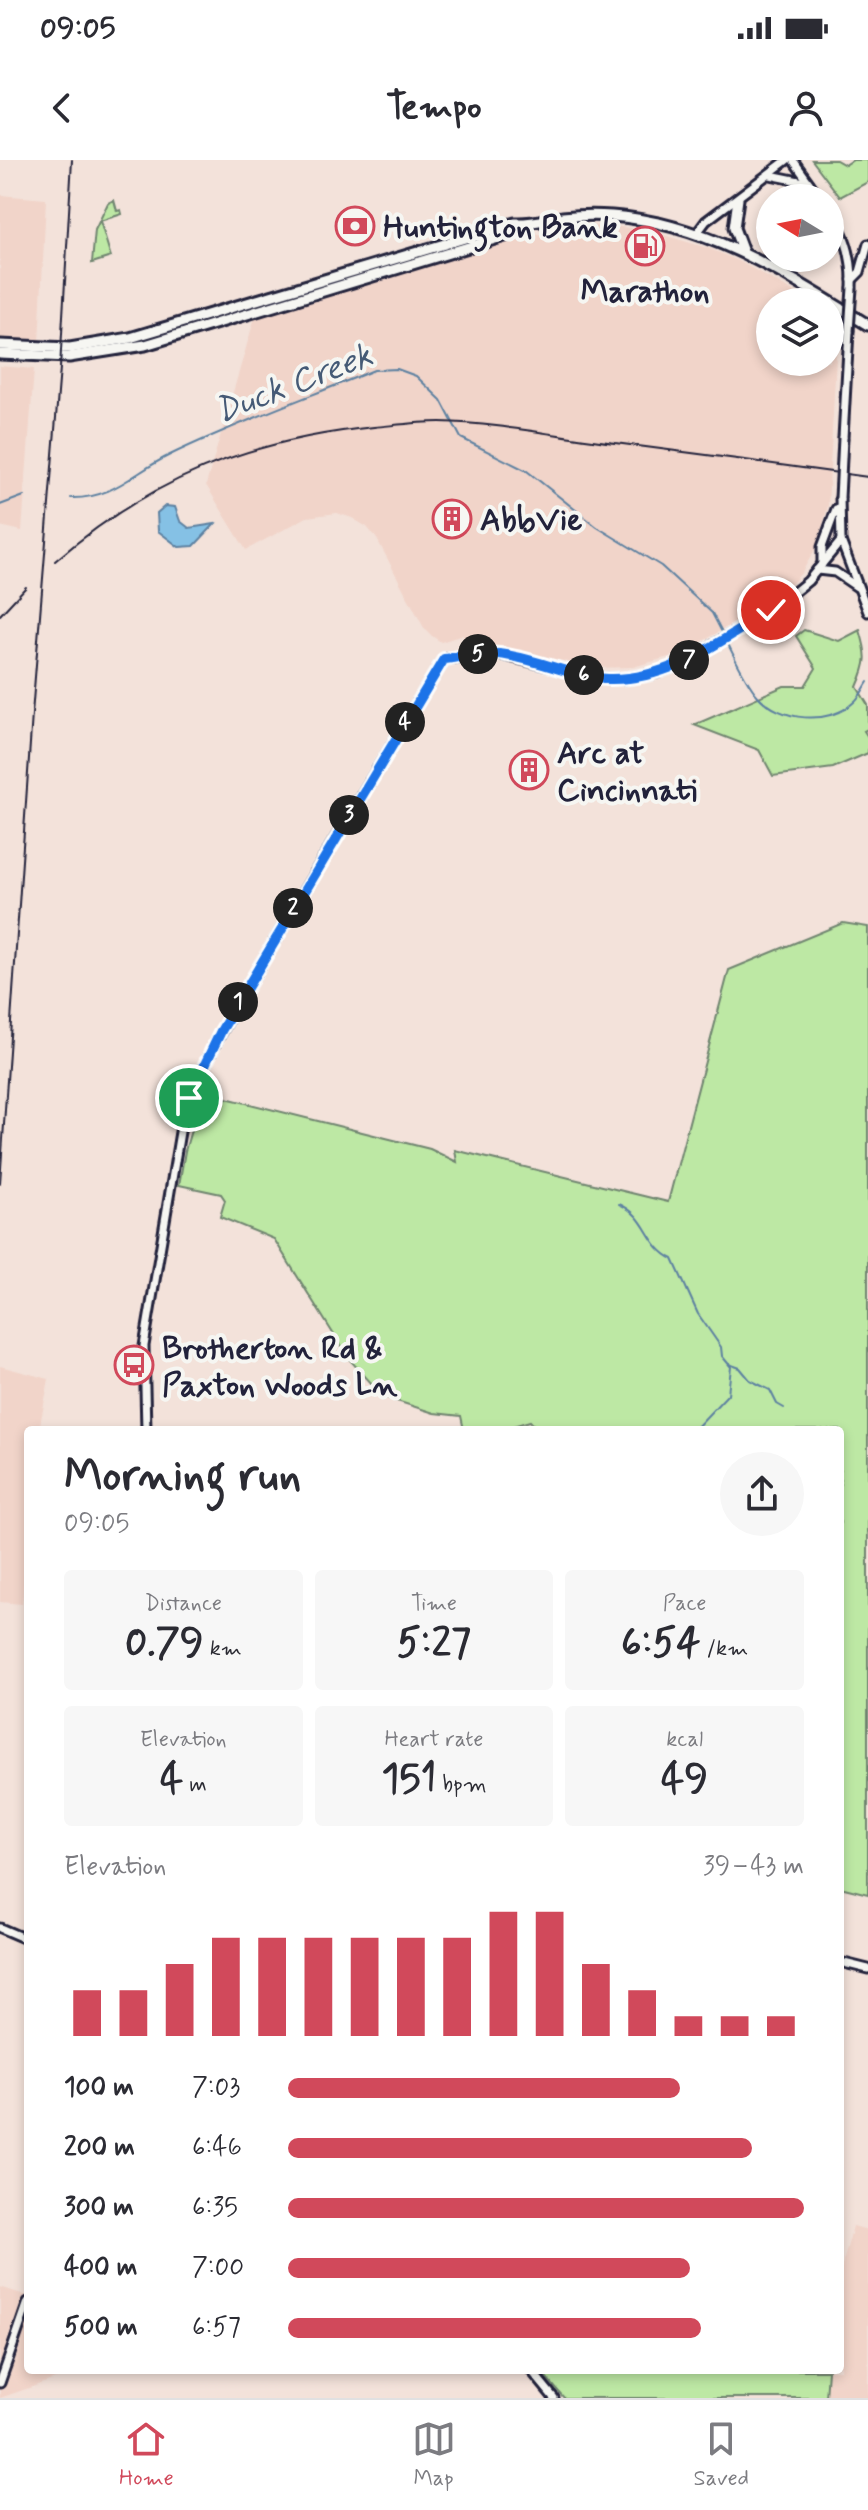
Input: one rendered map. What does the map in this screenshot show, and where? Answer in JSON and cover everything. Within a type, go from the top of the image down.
[{"type":"highway","points":[[738,199],[734,228],[743,252]]},
{"type":"highway","points":[[0,345],[70,348],[130,338],[515,223],[529,224],[586,215],[643,220],[697,233],[743,252],[790,277],[868,325]]},
{"type":"highway","points":[[0,354],[69,357],[145,345],[518,232],[529,224]]},
{"type":"street","points":[[697,233],[706,221],[790,160],[809,183]]},
{"type":"street","points":[[770,175],[809,183]]},
{"type":"street","points":[[844,235],[850,256],[852,284],[840,498],[841,541],[868,612]]},
{"type":"street","points":[[852,284],[860,272],[868,244]]},
{"type":"street","points":[[820,567],[822,547],[840,498]]},
{"type":"street","points":[[146,1426],[144,1346],[182,1120],[193,1087],[221,1031],[283,925],[444,659],[497,654],[589,676],[623,679],[671,668],[718,643],[791,595],[841,541]]},
{"type":"street","points":[[820,567],[835,572],[857,587]]},
{"type":"street","points":[[0,1928],[24,1938]]},
{"type":"street","points":[[844,1963],[868,1969]]},
{"type":"street","points":[[0,2383],[24,2314]]},
{"type":"street","points":[[534,2374],[554,2398]]},
{"type":"shaded area","points":[[0,195],[46,199],[39,343],[0,340]]},
{"type":"shaded area","points":[[614,226],[646,230],[708,248],[739,261],[786,288],[756,288],[756,376],[835,376],[828,506],[817,546],[789,587],[683,653],[633,667],[593,668],[497,646],[467,647],[463,635],[441,642],[424,628],[377,539],[367,527],[352,518],[337,513],[307,517],[246,550],[206,485],[255,317],[530,236],[581,227]]},
{"type":"shaded area","points":[[0,366],[34,369],[22,531],[0,526]]},
{"type":"shaded area","points":[[0,1366],[49,1379],[40,1426],[24,1426],[22,1604],[0,1602]]},
{"type":"shaded area","points":[[853,2226],[868,2230],[868,2398],[826,2398],[828,2374],[844,2374],[844,2259]]},
{"type":"shaded area","points":[[0,2287],[24,2295],[24,2374],[69,2374],[0,2398]]},
{"type":"green space","points":[[812,160],[836,160],[845,165],[853,160],[868,160],[868,182],[844,195],[844,184],[830,184]]},
{"type":"green space","points":[[114,200],[117,211],[121,210],[122,214],[100,221],[111,257],[92,263],[95,230],[108,203]]},
{"type":"green space","points":[[804,630],[839,641],[860,630],[866,659],[857,687],[868,705],[868,729],[864,731],[868,737],[868,753],[833,768],[773,776],[759,750],[694,725],[784,686],[805,686],[816,668],[796,636]]},
{"type":"green space","points":[[843,923],[868,927],[868,1894],[844,1888],[844,1426],[534,1426],[530,1421],[513,1426],[463,1426],[461,1416],[434,1413],[384,1397],[349,1359],[274,1239],[220,1217],[225,1200],[221,1194],[179,1185],[202,1092],[430,1149],[457,1162],[455,1150],[668,1202],[729,970]]},
{"type":"green space","points":[[543,2374],[828,2374],[826,2398],[564,2398]]},
{"type":"water","points":[[165,506],[175,507],[180,521],[189,528],[215,524],[194,546],[179,547],[158,531],[157,513]]},
{"type":"waterway","name":"Duck Creek","points":[[71,498],[111,489],[195,443],[374,370],[397,369],[416,376],[441,400],[461,438],[527,471],[597,527],[661,566],[712,613],[724,636]]},
{"type":"waterway","name":"Duck Creek","points":[[0,505],[24,496]]},
{"type":"waterway","name":"Duck Creek","points":[[727,642],[758,696],[779,711],[791,715],[818,717],[844,710],[856,700],[868,682]]},
{"type":"waterway","points":[[619,1204],[636,1216],[657,1247],[673,1259],[698,1314],[731,1367],[728,1394],[698,1426]]},
{"type":"waterway","points":[[729,1364],[740,1368],[750,1380],[770,1390],[777,1404],[784,1408]]},
{"type":"railway","points":[[0,1183],[32,714],[60,368],[72,160]]},
{"type":"railway","points":[[55,561],[127,507],[203,468],[285,442],[374,427],[432,422],[484,425],[868,477]]},
{"type":"railway","points":[[0,615],[26,587]]},
{"type":"place","name":"Huntington Bank","points":[[355,226]]},
{"type":"place","name":"Marathon","points":[[645,246]]},
{"type":"place","name":"AbbVie","points":[[452,519]]},
{"type":"place","name":"Arc at Cincinnati","points":[[529,770]]},
{"type":"place","name":"Brotherton Rd & Paxton Woods Ln","points":[[134,1365]]},
{"type":"route","points":[[189,1098],[221,1031],[444,659],[497,654],[606,679],[640,677],[684,662],[771,610]]}]
